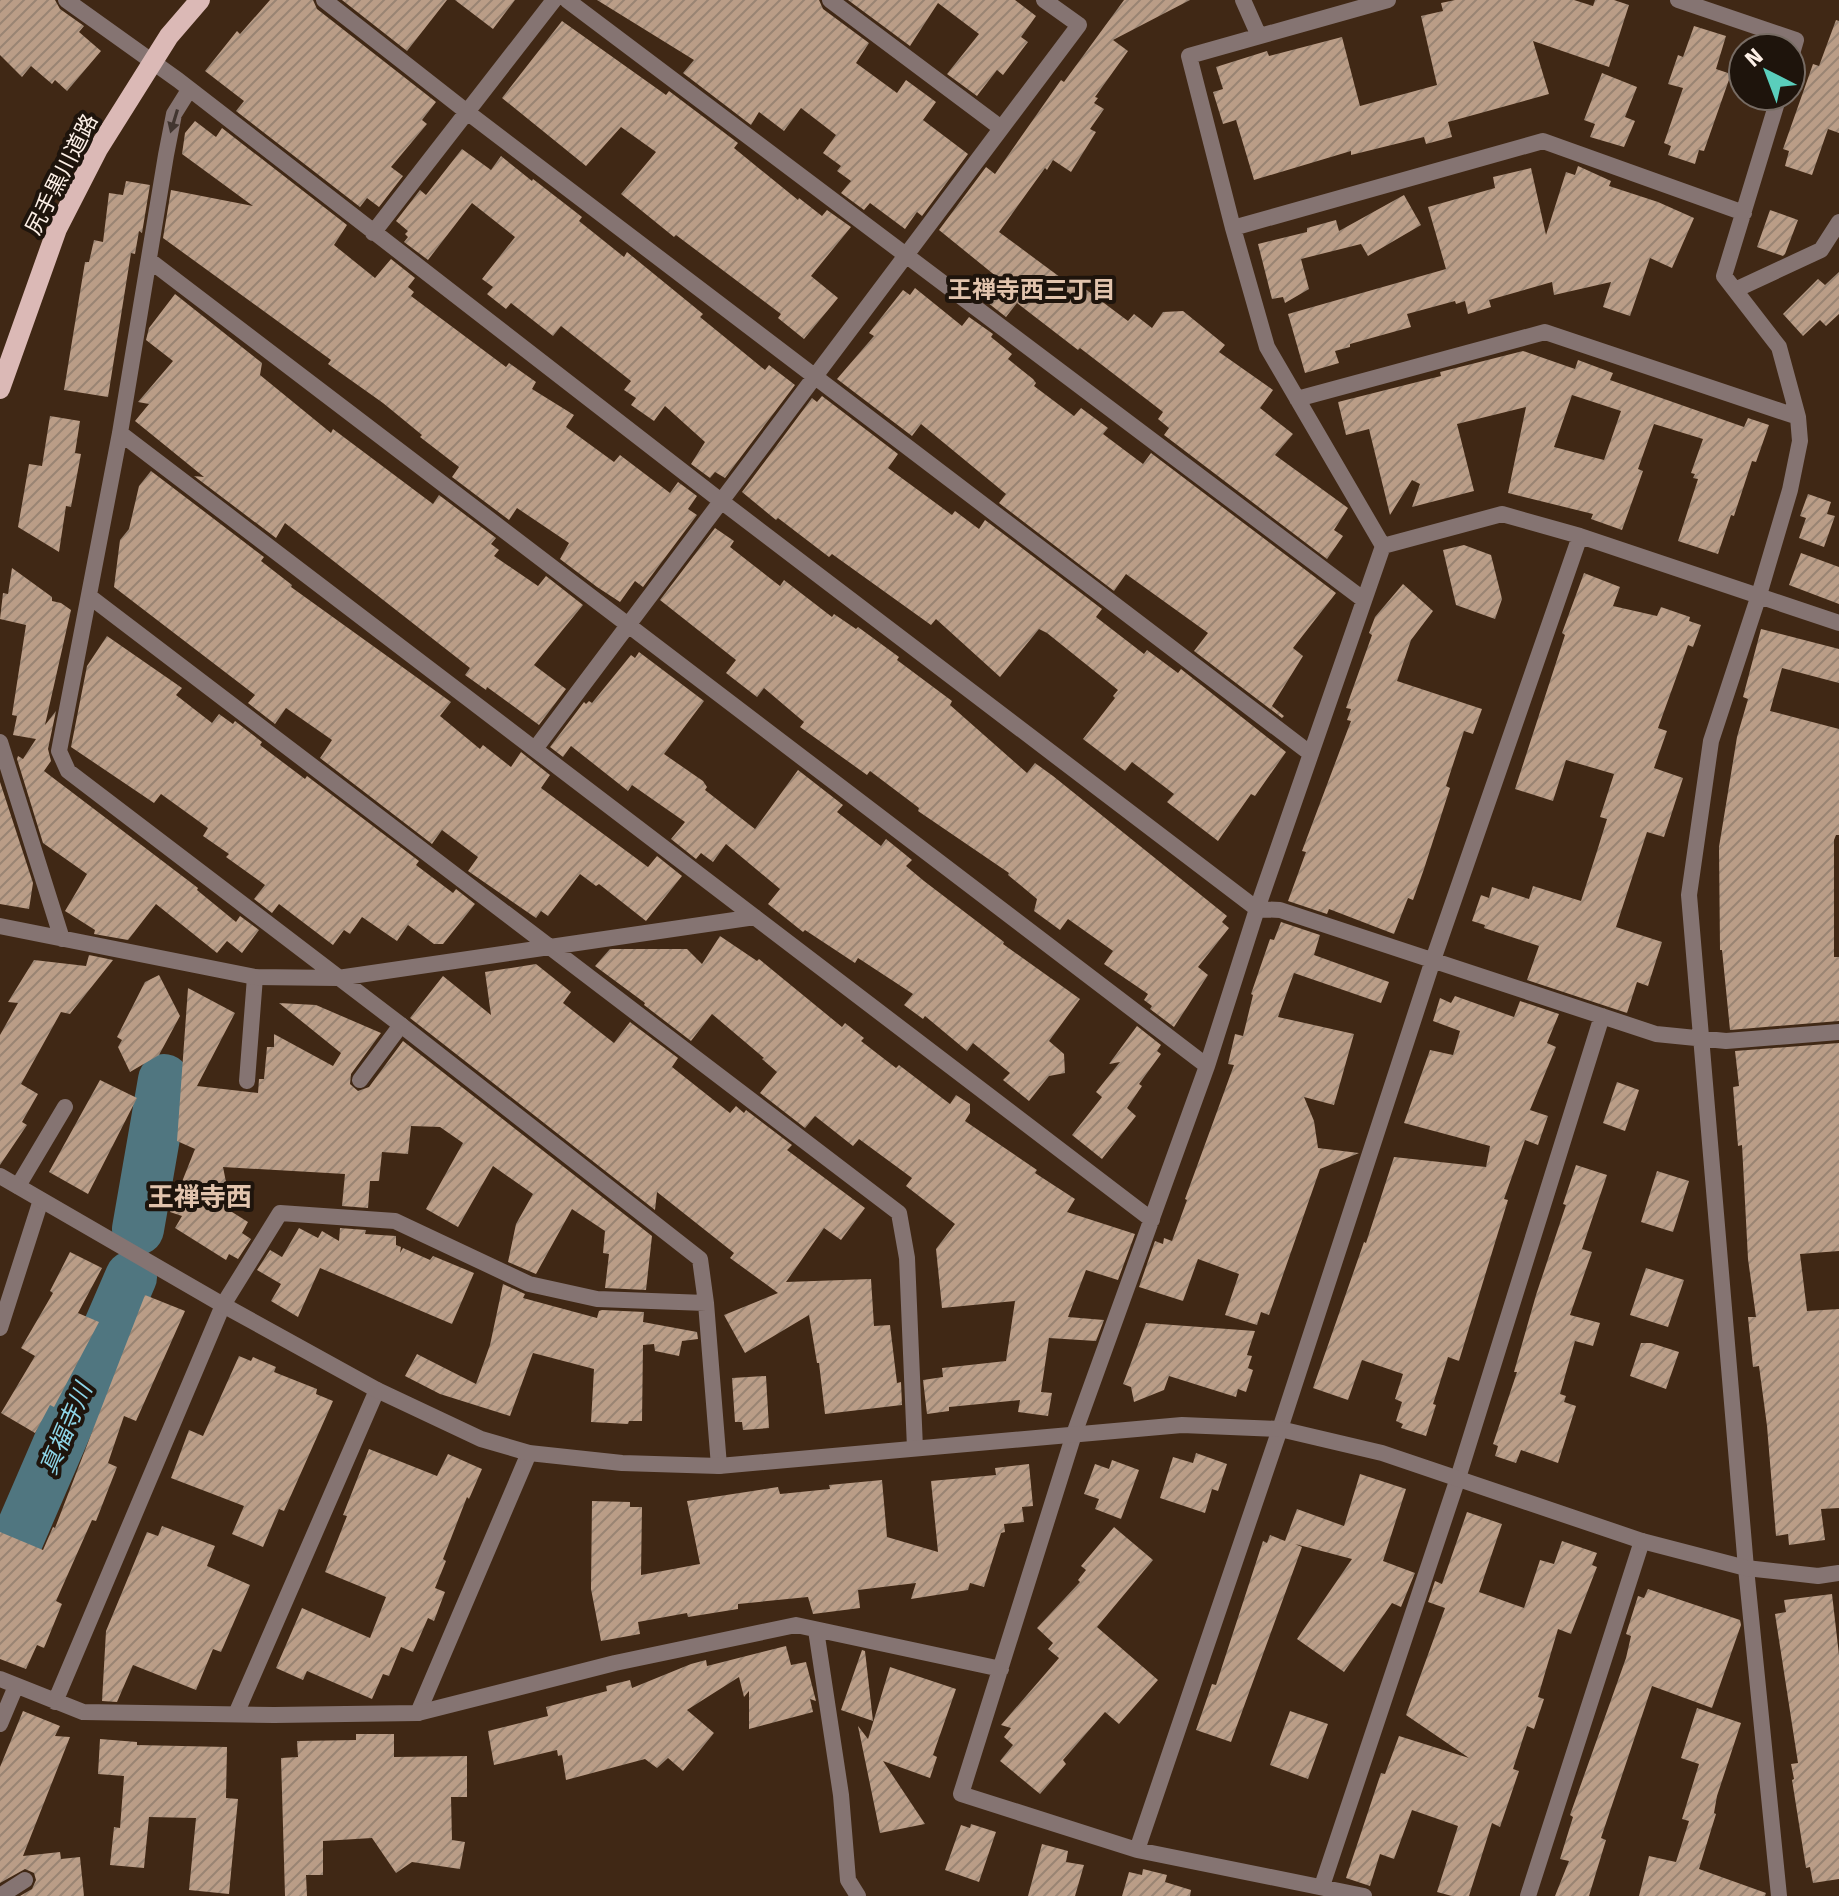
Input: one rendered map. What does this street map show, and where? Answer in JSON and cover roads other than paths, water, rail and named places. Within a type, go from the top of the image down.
[{"type":"main road","name":"尻手黒川道路","points":[[0,389],[57,229],[98,149],[151,63],[178,24],[200,0]]},
{"type":"street","points":[[66,0],[189,90],[721,501],[1257,909],[1280,910],[1656,1034],[1726,1041],[1839,1032]]},
{"type":"street","points":[[324,0],[1311,754]]},
{"type":"street","points":[[373,233],[554,0]]},
{"type":"street","points":[[567,0],[1364,600]]},
{"type":"street","points":[[830,0],[1001,128]]},
{"type":"street","points":[[535,749],[1079,25],[1044,0]]},
{"type":"street","points":[[1243,0],[1259,36]]},
{"type":"street","points":[[1364,1896],[1137,1850],[961,1794],[1074,1434],[1207,1066],[1257,909],[1383,546],[1267,347],[1189,56],[1388,0]]},
{"type":"street","points":[[1678,0],[1772,32]]},
{"type":"street","points":[[189,90],[174,114],[120,433],[59,751],[68,771],[401,1025],[700,1259],[719,1466]]},
{"type":"street","points":[[1774,112],[1724,276],[1779,347],[1798,417],[1800,441],[1790,490],[1759,595],[1711,741],[1689,895],[1746,1568],[1779,1896]]},
{"type":"street","points":[[1233,228],[1543,141],[1744,213]]},
{"type":"street","points":[[1735,290],[1821,250],[1839,222]]},
{"type":"street","points":[[149,260],[1207,1066]]},
{"type":"street","points":[[1297,399],[1545,332],[1798,417]]},
{"type":"street","points":[[120,433],[1152,1220]]},
{"type":"street","points":[[1383,546],[1502,514],[1580,536],[1839,623]]},
{"type":"street","points":[[1137,1850],[1280,1429],[1433,960],[1580,536]]},
{"type":"street","points":[[89,596],[899,1213],[907,1258],[915,1448]]},
{"type":"street","points":[[0,742],[62,939]]},
{"type":"street","points":[[0,926],[255,977],[338,978],[755,917]]},
{"type":"street","points":[[247,1081],[255,977]]},
{"type":"street","points":[[1322,1886],[1458,1478],[1602,1016]]},
{"type":"street","points":[[360,1080],[401,1025]]},
{"type":"street","points":[[18,1186],[65,1107]]},
{"type":"street","points":[[0,1176],[377,1390],[481,1439],[529,1453],[622,1463],[719,1466],[1182,1425],[1280,1429],[1382,1453],[1642,1541],[1746,1568],[1818,1576],[1839,1573]]},
{"type":"street","points":[[0,1328],[41,1200]]},
{"type":"street","points":[[55,1702],[223,1305],[280,1213],[395,1221],[529,1284],[597,1299],[706,1303]]},
{"type":"street","points":[[236,1714],[377,1390]]},
{"type":"street","points":[[418,1713],[529,1453]]},
{"type":"street","points":[[1528,1896],[1642,1541]]},
{"type":"street","points":[[0,1679],[83,1712],[418,1713],[615,1663],[796,1625],[1001,1669]]},
{"type":"street","points":[[816,1630],[841,1795],[848,1880],[858,1896]]},
{"type":"street","points":[[0,1724],[16,1686]]},
{"type":"street","points":[[0,1896],[25,1880]]},
{"type":"waterway","name":"真福寺川","points":[[138,1229],[164,1080]]},
{"type":"waterway","name":"真福寺川","points":[[0,1580],[131,1277]]},
{"type":"district","name":"王禅寺西三丁目","points":[[1032,290]]},
{"type":"district","name":"王禅寺西","points":[[200,1197]]}]
